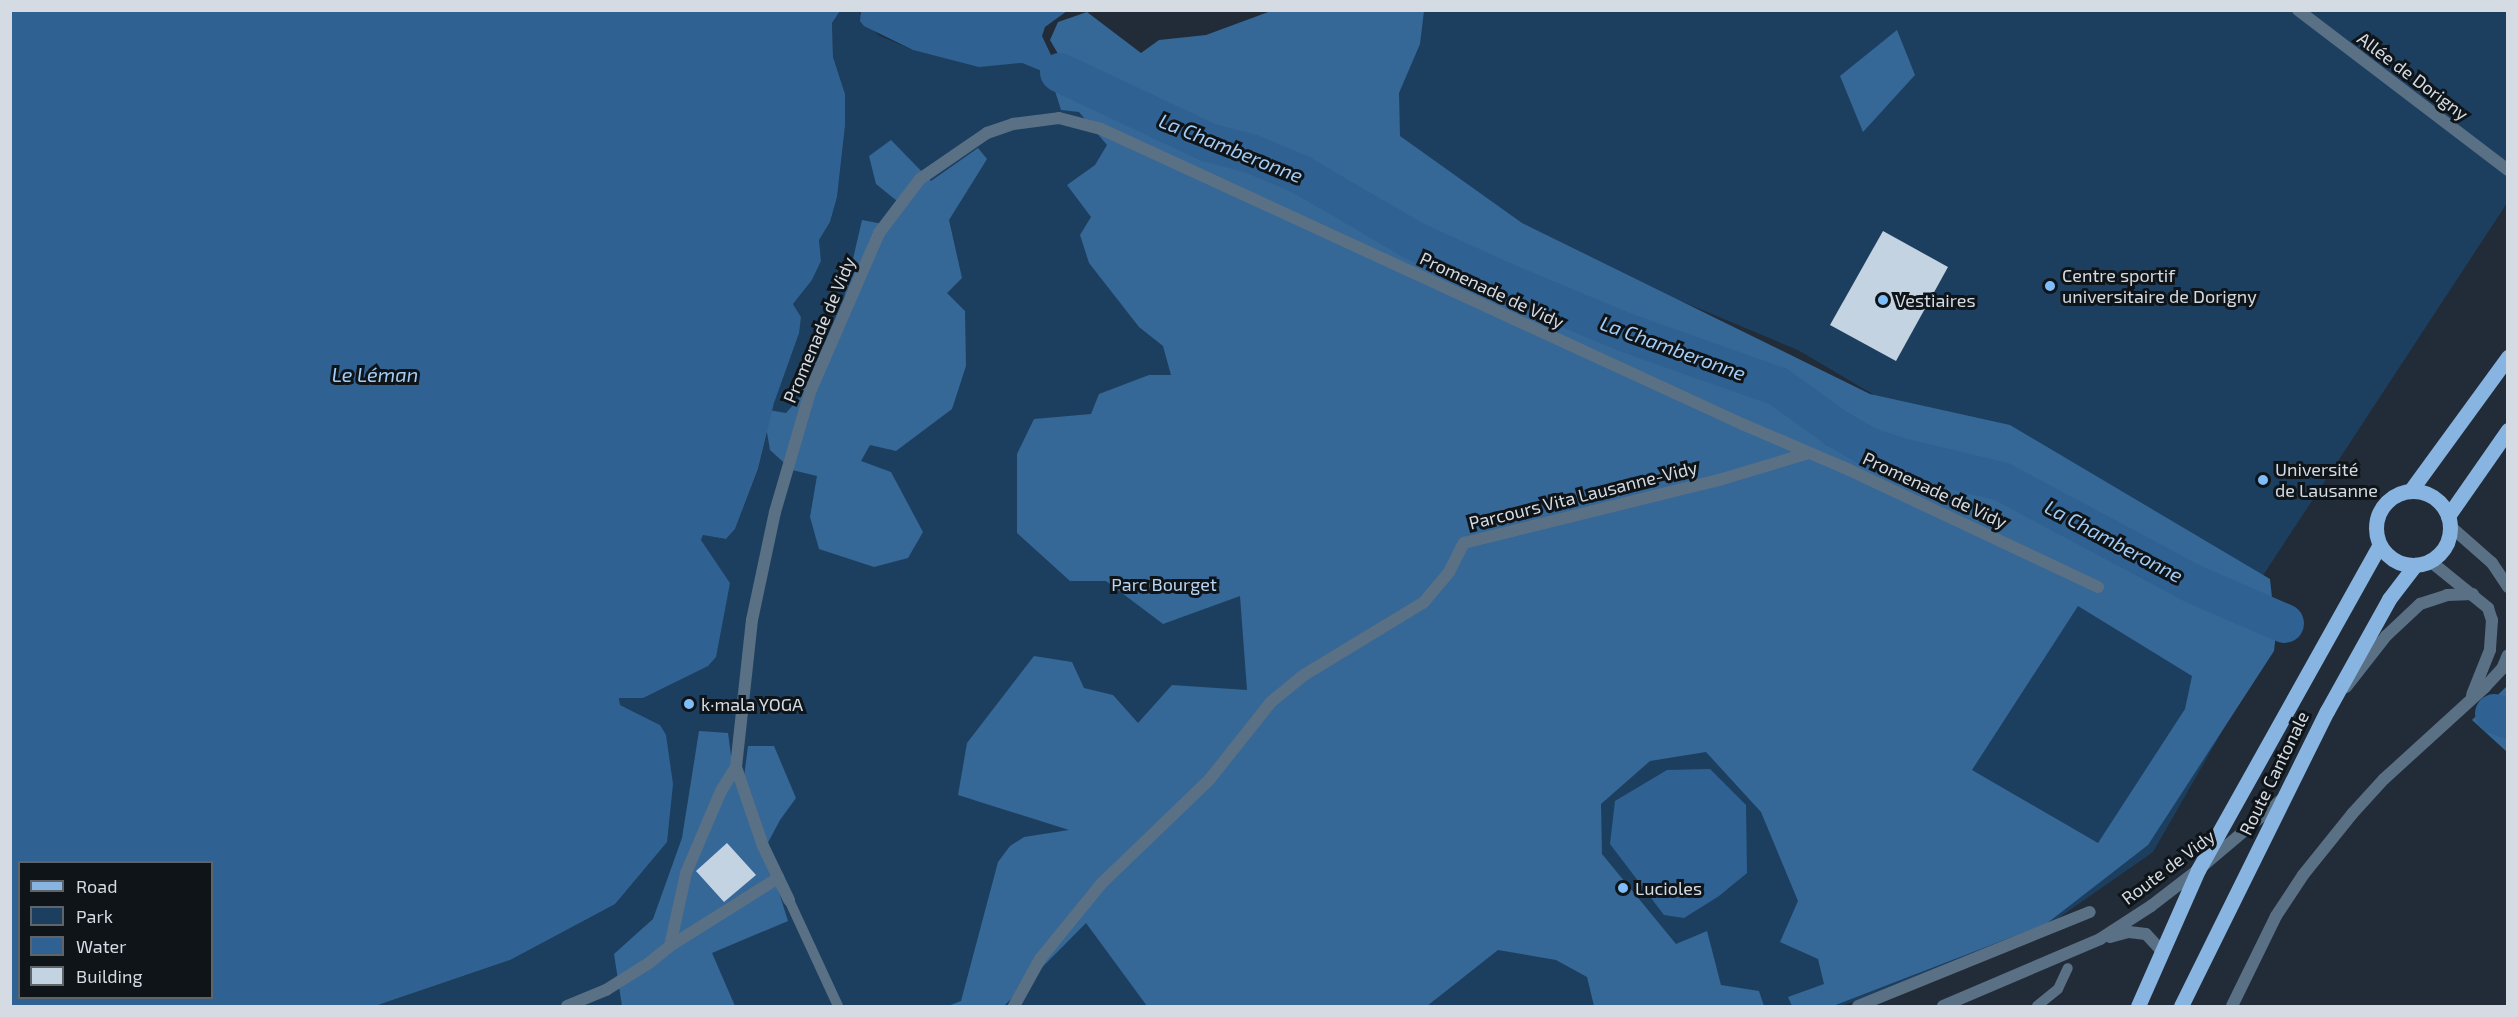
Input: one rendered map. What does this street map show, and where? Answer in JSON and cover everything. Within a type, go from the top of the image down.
[{"type":"main road","points":[[2411,490],[2508,357]]},
{"type":"main road","points":[[2449,521],[2438,500],[2430,495],[2411,490],[2399,493],[2381,509],[2376,533],[2380,545],[2389,556],[2401,563],[2423,563],[2441,552],[2448,540],[2449,521],[2508,430]]},
{"type":"main road","name":"Route Cantonale","points":[[2138,1006],[2198,870],[2285,710],[2355,593],[2380,545]]},
{"type":"main road","name":"Route Cantonale","points":[[2181,1006],[2327,711],[2389,599],[2423,563]]},
{"type":"street","name":"Allée de Dorigny","points":[[2298,10],[2508,170]]},
{"type":"street","name":"Promenade de Vidy","points":[[789,900],[763,846],[736,767],[752,621],[775,512],[810,392],[879,233],[920,179],[987,133],[1013,124],[1059,118],[1101,129],[2098,587]]},
{"type":"street","name":"Parcours Vita Lausanne-Vidy","points":[[1014,1006],[1040,959],[1102,883],[1209,780],[1270,702],[1304,675],[1424,602],[1449,572],[1464,543],[1719,480],[1809,453]]},
{"type":"street","points":[[2449,521],[2492,564],[2508,587]]},
{"type":"street","points":[[2423,563],[2473,594],[2488,608],[2493,636],[2482,675],[2471,698]]},
{"type":"street","points":[[2327,711],[2386,636],[2410,612],[2420,604],[2447,595],[2473,594]]},
{"type":"street","points":[[2232,1006],[2271,926],[2303,875],[2352,814],[2384,779],[2485,687],[2502,669],[2508,654]]},
{"type":"street","name":"Promenade de Vidy","points":[[670,945],[686,873],[721,791],[736,767]]},
{"type":"street","name":"Route de Vidy","points":[[2100,939],[2151,906],[2198,870],[2283,797]]},
{"type":"street","points":[[567,1006],[606,990],[649,963],[670,945],[729,911],[778,878]]},
{"type":"street","points":[[1858,1006],[2090,912]]},
{"type":"street","name":"Route de Vidy","points":[[1943,1006],[2100,939],[2129,932],[2146,934],[2162,951]]},
{"type":"lane","points":[[789,900],[838,1006]]},
{"type":"lane","points":[[2037,1006],[2058,989],[2068,968]]},
{"type":"green space","name":"Parc Bourget","points":[[840,11],[861,11],[859,13],[878,35],[913,50],[979,66],[1022,63],[1049,74],[1059,72],[2186,579],[1798,350],[1181,92],[1395,11],[2507,11],[2507,203],[2243,606],[2284,623],[2153,852],[2047,926],[1842,1006],[375,1006],[510,960],[660,725],[620,705],[619,697],[643,698],[730,583],[701,540],[703,535],[726,539],[735,529],[758,470],[774,403],[801,317],[793,304],[812,280],[821,261],[819,240],[830,222],[837,197],[845,126],[845,94],[833,57],[832,23]]},
{"type":"green space","name":"Parc Bourget","points":[[1271,11],[1424,11],[1420,44],[1399,93],[1400,136],[1522,223],[1870,394],[2010,425],[2270,579],[2276,634],[2274,651],[2148,845],[2046,924],[1833,1006],[1792,1006],[1788,997],[1824,984],[1818,959],[1780,942],[1798,901],[1761,812],[1706,752],[1650,761],[1601,804],[1602,854],[1676,944],[1707,931],[1721,985],[1759,991],[1764,1006],[1594,1006],[1587,977],[1556,960],[1498,950],[1427,1006],[1147,1006],[1086,923],[1004,1006],[948,1006],[961,1001],[998,862],[1010,846],[1024,837],[1069,830],[958,795],[967,743],[1034,656],[1072,662],[1084,688],[1113,695],[1138,723],[1172,685],[1247,690],[1240,596],[1163,624],[1106,581],[1070,581],[1017,533],[1017,454],[1034,419],[1091,414],[1099,394],[1149,375],[1171,375],[1163,346],[1139,327],[1089,263],[1080,235],[1091,217],[1067,185],[1095,165],[1107,145],[1079,112],[1061,110],[1055,91],[1076,85],[1050,40],[1058,22],[1087,12],[1141,53],[1159,40],[1206,35]],"holes":[[[2078,606],[2192,676],[2185,709],[2098,843],[1972,770]]]},
{"type":"green space","points":[[1897,30],[1915,75],[1863,132],[1840,76]]},
{"type":"green space","points":[[891,140],[931,181],[978,148],[987,159],[949,220],[962,278],[947,293],[965,311],[966,366],[952,409],[896,451],[870,445],[861,461],[891,472],[923,532],[908,558],[874,567],[819,549],[810,517],[817,476],[792,470],[770,450],[763,409],[786,413],[802,395],[810,357],[824,344],[844,298],[862,220],[883,224],[897,201],[876,184],[869,156]]},
{"type":"green space","points":[[2507,686],[2507,752],[2472,720]]},
{"type":"green space","points":[[699,731],[728,733],[734,778],[744,777],[748,746],[774,746],[796,798],[780,820],[763,852],[770,864],[788,921],[712,953],[735,1006],[622,1006],[614,954],[653,919],[682,838]]},
{"type":"water","points":[[861,10],[1067,11],[1045,27],[1042,36],[1059,72],[1049,74],[1022,63],[979,67],[913,50],[864,26],[860,21]]},
{"type":"water","name":"Le Léman","points":[[10,11],[840,11],[832,23],[833,57],[845,94],[845,126],[837,197],[830,222],[819,240],[821,261],[812,280],[793,304],[801,317],[799,333],[774,403],[758,469],[735,529],[726,539],[703,535],[701,540],[730,583],[716,657],[708,666],[643,698],[619,698],[620,705],[660,725],[666,735],[673,784],[667,842],[615,904],[510,960],[375,1006],[11,1006]]},
{"type":"water","points":[[1710,769],[1746,805],[1747,873],[1719,896],[1684,918],[1664,915],[1610,844],[1615,801],[1667,770]]},
{"type":"building","name":"Vestiaires","points":[[1883,231],[1948,267],[1896,361],[1830,325]]},
{"type":"building","points":[[727,843],[756,875],[724,902],[696,871]]},
{"type":"waterway","name":"La Chamberonne","points":[[1059,72],[1208,142],[1250,153],[1300,174],[1413,240],[1503,281],[1628,333],[1778,386],[1836,428],[1867,446],[1904,458],[2001,481],[2194,584],[2284,623]]},
{"type":"waterway","name":"La Chamberonne","points":[[2494,713],[2508,719]]},
{"type":"place","name":"Centre sportif universitaire de Dorigny","points":[[2050,286]]},
{"type":"place","name":"Vestiaires","points":[[1883,300]]},
{"type":"place","name":"Université de Lausanne","points":[[2263,480]]},
{"type":"place","name":"k·mala YOGA","points":[[689,704]]},
{"type":"place","name":"Lucioles","points":[[1623,888]]}]
